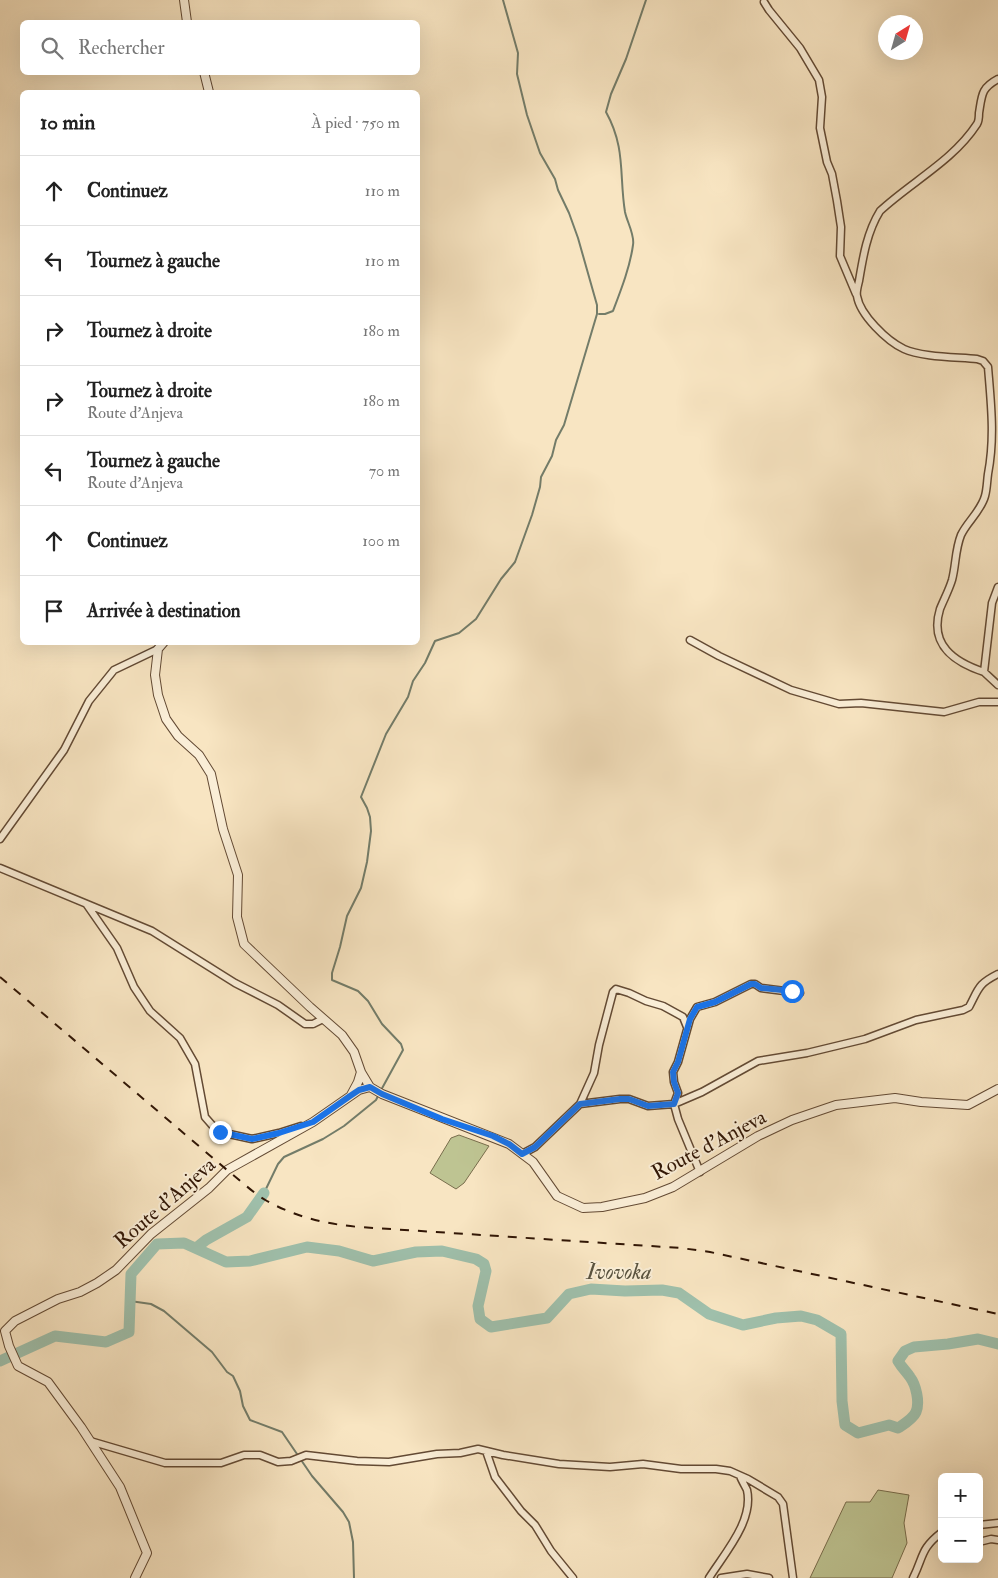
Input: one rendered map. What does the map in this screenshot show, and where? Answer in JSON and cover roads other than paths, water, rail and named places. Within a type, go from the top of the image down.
[{"type":"street","points":[[184,0],[187,20]]},
{"type":"street","points":[[764,2],[800,48],[819,80],[822,97],[820,128],[838,201],[841,227],[840,256],[866,316],[882,334],[905,349],[920,353],[977,359],[983,361],[988,367],[992,454],[985,496],[960,539],[952,580],[940,610],[938,632],[944,648],[960,662],[984,672],[998,685]]},
{"type":"street","points":[[205,75],[208,90]]},
{"type":"street","points":[[856,296],[865,248],[873,223],[880,211],[949,155],[968,135],[978,122],[982,93],[987,85],[998,79]]},
{"type":"street","points":[[984,672],[992,603],[998,587]]},
{"type":"street","points":[[690,640],[791,690],[839,704],[861,703],[944,712],[979,702],[998,702]]},
{"type":"street","points":[[0,839],[64,750],[89,701],[114,670],[158,649],[161,645]]},
{"type":"street","points":[[158,649],[155,675],[158,695],[166,719],[178,736],[199,755],[211,774],[223,829],[238,875],[237,917],[244,944],[342,1035],[354,1052],[361,1072],[372,1088]]},
{"type":"street","points":[[0,868],[152,931],[235,984],[278,1005],[304,1024],[313,1024],[323,1019]]},
{"type":"street","points":[[87,904],[118,948],[134,988],[150,1011],[180,1038],[195,1064],[205,1116],[212,1125],[220,1132],[252,1139],[313,1122]]},
{"type":"street","points":[[580,1104],[629,1099],[648,1106],[674,1104],[702,1092],[758,1061],[807,1053],[865,1039],[916,1020],[963,1010],[969,1007],[979,986],[998,974]]},
{"type":"street","points":[[700,1172],[678,1119],[674,1104],[678,1093],[673,1072],[678,1062],[690,1019],[697,1007],[715,1002],[751,984],[761,988],[800,992]]},
{"type":"street","points":[[522,1154],[535,1147],[580,1104],[594,1073],[599,1045],[613,992],[616,990],[629,993],[672,1010],[683,1017],[687,1028]]},
{"type":"street","points":[[350,1096],[361,1072]]},
{"type":"street","name":"Route d'Anjeva","points":[[90,1441],[48,1382],[18,1366],[5,1331],[15,1321],[32,1312],[58,1299],[97,1284],[116,1270],[151,1234],[209,1188],[227,1170],[313,1122],[359,1090],[372,1088],[442,1119],[493,1136],[509,1144],[533,1162],[558,1196],[583,1208],[602,1207],[645,1198],[673,1187],[758,1136],[792,1120],[836,1105],[895,1098],[968,1105],[998,1089]]},
{"type":"street","points":[[90,1441],[165,1463],[221,1463],[244,1455],[260,1455],[278,1462],[291,1461],[306,1455],[357,1461],[389,1462],[478,1449],[529,1460],[559,1464],[610,1466],[643,1464],[682,1469],[730,1471],[766,1489],[778,1497],[784,1504],[793,1578]]},
{"type":"street","points":[[90,1441],[120,1487],[146,1553],[135,1578]]},
{"type":"street","points":[[486,1451],[495,1477],[521,1511],[535,1524],[551,1550],[573,1578]]},
{"type":"street","points":[[709,1578],[742,1528],[746,1517],[747,1491],[740,1476]]},
{"type":"street","points":[[983,1525],[998,1523]]},
{"type":"street","points":[[914,1578],[924,1551],[938,1535]]},
{"type":"street","points":[[932,1540],[938,1539]]},
{"type":"street","points":[[983,1541],[998,1540]]},
{"type":"street","points":[[721,1578],[747,1574],[769,1578]]},
{"type":"waterway","points":[[380,1092],[403,1050],[401,1044],[382,1024],[368,1001],[358,991],[332,980],[332,973],[347,916],[361,888],[367,862],[371,831],[370,817],[361,797],[386,734],[408,697],[413,681],[425,663],[435,641],[459,633],[476,619],[501,579],[515,562],[532,515],[541,477],[552,456],[556,440],[564,425],[597,314],[597,305],[578,238],[555,179],[540,153],[527,115],[517,74],[518,53],[503,0]]},
{"type":"waterway","points":[[599,314],[613,311],[632,253],[632,233],[625,212],[617,138],[606,112],[646,0]]},
{"type":"waterway","points":[[264,1193],[278,1164],[284,1157],[323,1139],[344,1126],[376,1100],[378,1096]]},
{"type":"waterway","points":[[196,1248],[206,1240],[247,1217],[264,1193]]},
{"type":"waterway","name":"Ivovoka","points":[[0,1361],[55,1336],[106,1342],[129,1332],[131,1274],[157,1244],[184,1243],[226,1262],[250,1261],[307,1247],[339,1251],[373,1261],[416,1252],[442,1251],[476,1259],[484,1264],[486,1271],[478,1306],[480,1319],[491,1327],[547,1318],[569,1294],[591,1289],[625,1291],[662,1290],[679,1293],[709,1314],[743,1325],[776,1318],[801,1316],[817,1320],[841,1334],[842,1401],[845,1425],[858,1433],[889,1425],[898,1428],[915,1415],[918,1403],[916,1389],[912,1380],[898,1361],[905,1351],[914,1347],[978,1339],[998,1344]]},
{"type":"waterway","points":[[130,1301],[151,1304],[164,1311],[212,1352],[227,1372],[233,1376],[250,1420],[282,1432],[312,1476],[343,1512],[349,1522],[353,1542],[354,1578]]},
{"type":"railway","points":[[0,977],[252,1190],[278,1207],[300,1215],[323,1222],[359,1227],[681,1248],[710,1252],[998,1314]]}]
